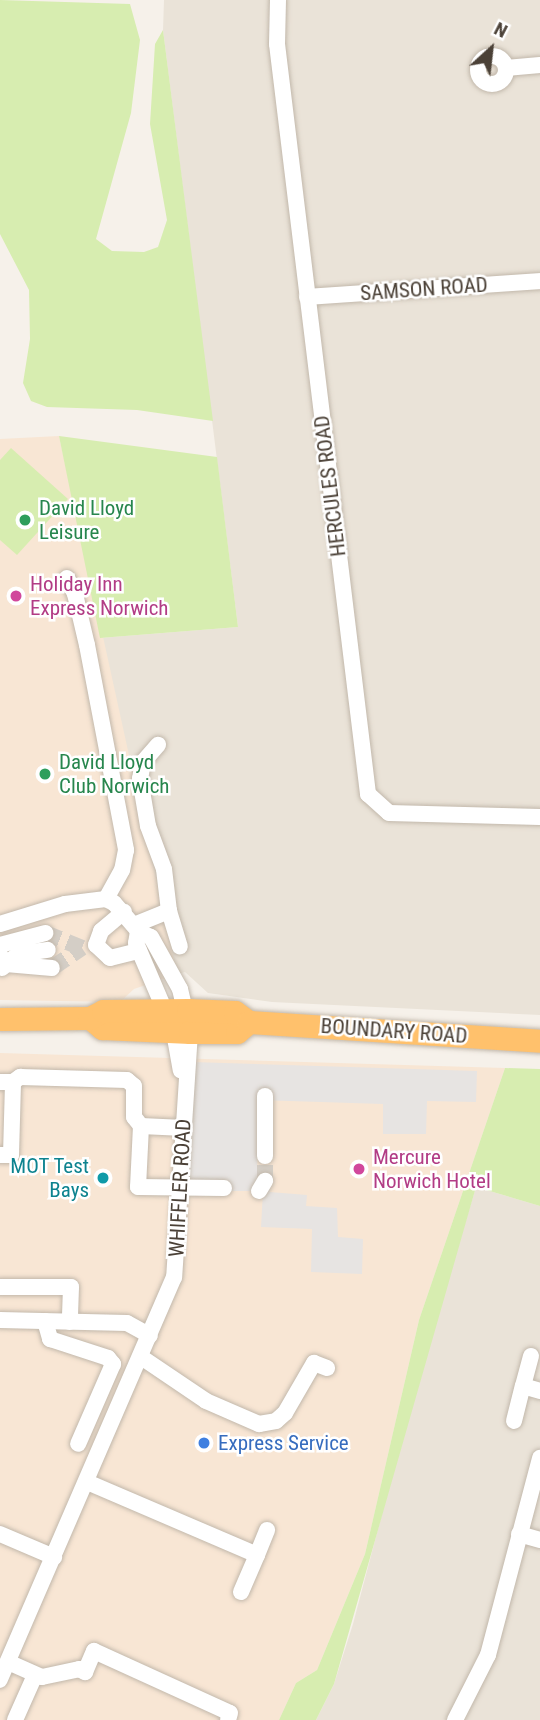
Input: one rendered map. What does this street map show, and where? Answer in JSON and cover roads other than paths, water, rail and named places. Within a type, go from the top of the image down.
[{"type":"highway","name":"BOUNDARY ROAD","points":[[0,1018],[90,1018],[103,1010],[164,1011],[184,1025]]},
{"type":"highway","name":"BOUNDARY ROAD","points":[[90,1018],[102,1028],[184,1025],[237,1032],[249,1022],[540,1041]]},
{"type":"street","name":"HERCULES ROAD","points":[[278,0],[274,17],[368,794],[389,813],[540,817]]},
{"type":"street","points":[[506,68],[540,65]]},
{"type":"street","name":"SAMSON ROAD","points":[[307,297],[540,281]]},
{"type":"street","points":[[67,578],[75,594],[87,645],[125,850],[122,870],[106,900]]},
{"type":"street","points":[[158,745],[144,762],[140,779],[148,826],[164,869],[169,911],[180,946]]},
{"type":"street","points":[[0,924],[65,904],[106,900],[151,937],[184,1025]]},
{"type":"street","points":[[139,951],[110,958],[89,946],[102,931],[169,911]]},
{"type":"street","points":[[132,923],[139,951],[164,1011]]},
{"type":"street","points":[[0,945],[45,933]]},
{"type":"street","points":[[2,962],[19,954],[48,950]]},
{"type":"street","points":[[2,962],[52,968]]},
{"type":"street","name":"WHIFFLER ROAD","points":[[0,1680],[174,1277],[186,1078],[184,1025]]},
{"type":"street","points":[[0,1155],[11,1155],[6,1116],[6,1082],[20,1077],[127,1080],[134,1086],[134,1117],[141,1126],[138,1187],[224,1188]]},
{"type":"street","points":[[265,1096],[265,1156]]},
{"type":"street","points":[[141,1126],[184,1128]]},
{"type":"street","points":[[0,1287],[71,1287],[70,1322]]},
{"type":"street","points":[[0,1320],[127,1323],[150,1336]]},
{"type":"street","points":[[46,1321],[50,1339],[108,1358],[113,1364],[78,1444]]},
{"type":"street","points":[[514,1421],[531,1356]]},
{"type":"street","points":[[141,1357],[206,1401],[260,1424],[275,1421],[285,1413],[314,1363],[327,1368]]},
{"type":"street","points":[[523,1387],[540,1391]]},
{"type":"street","points":[[455,1720],[488,1655],[540,1458]]},
{"type":"street","points":[[87,1482],[257,1555]]},
{"type":"street","points":[[241,1592],[267,1530]]},
{"type":"street","points":[[0,1534],[54,1558]]},
{"type":"street","points":[[519,1534],[540,1540]]},
{"type":"street","points":[[8,1662],[35,1675],[85,1672],[94,1651],[230,1713],[228,1720]]},
{"type":"street","points":[[15,1720],[35,1675]]},
{"type":"tunnel","points":[[45,933],[82,948]]},
{"type":"tunnel","points":[[52,968],[82,948]]},
{"type":"tunnel","points":[[265,1156],[265,1181]]},
{"type":"place","name":"David Lloyd Leisure","points":[[25,520]]},
{"type":"place","name":"Holiday Inn Express Norwich","points":[[16,596]]},
{"type":"place","name":"David Lloyd Club Norwich","points":[[45,774]]},
{"type":"place","name":"Mercure Norwich Hotel","points":[[359,1169]]},
{"type":"place","name":"MOT Test Bays","points":[[103,1178]]},
{"type":"place","name":"Express Service","points":[[204,1443]]}]
